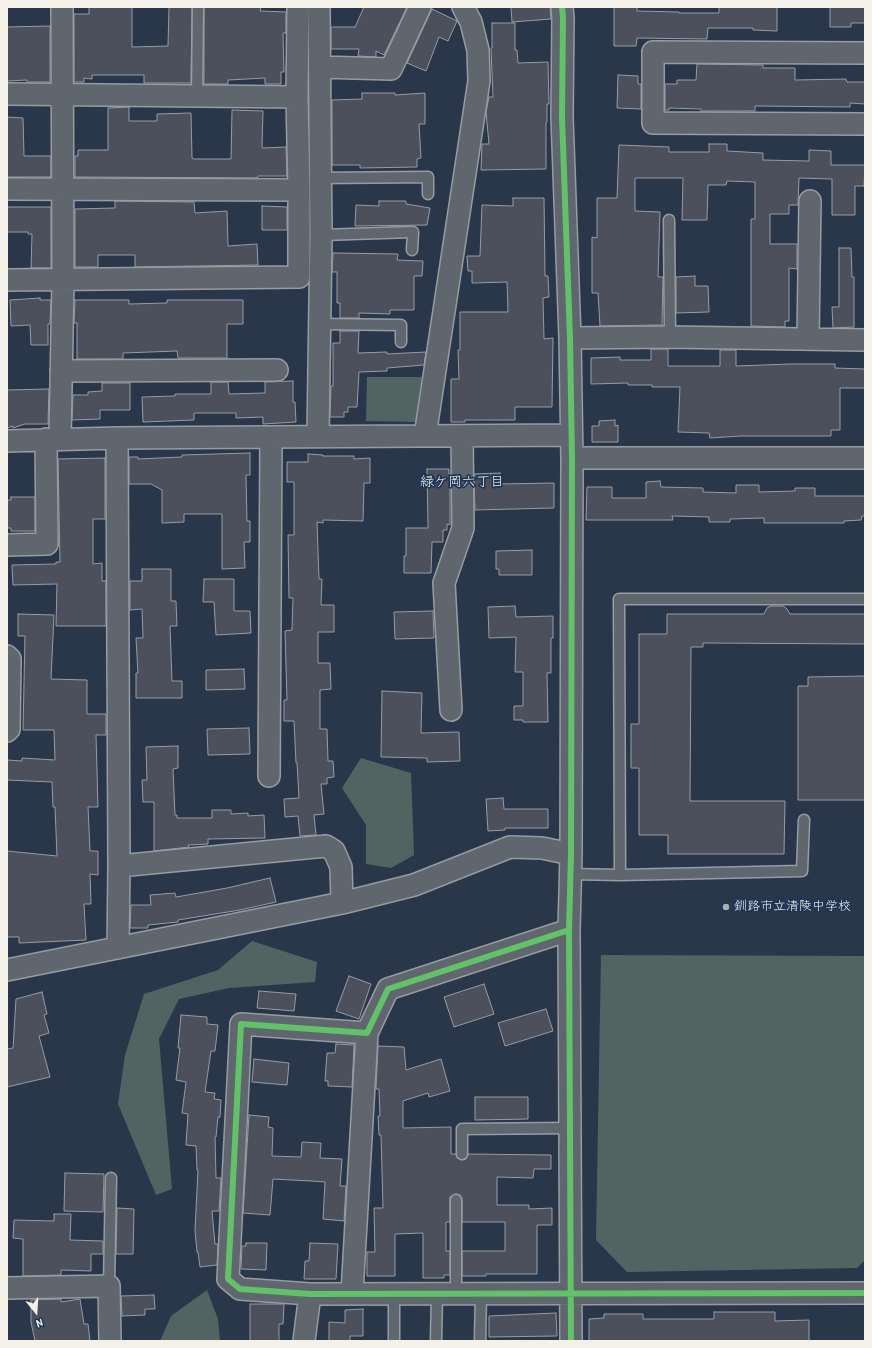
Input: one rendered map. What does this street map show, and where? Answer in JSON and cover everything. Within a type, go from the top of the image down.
[{"type":"street","points":[[7,545],[46,544],[53,439],[61,371],[63,280],[62,7]]},
{"type":"street","points":[[7,280],[299,277],[297,97],[298,7]]},
{"type":"street","points":[[318,436],[321,235],[319,7]]},
{"type":"street","points":[[320,67],[391,69],[420,7]]},
{"type":"street","points":[[425,436],[480,81],[478,50],[471,22],[463,7]]},
{"type":"street","points":[[562,7],[562,117],[570,338],[570,435],[572,458],[571,874],[569,930],[571,1341]]},
{"type":"street","points":[[865,53],[653,52],[653,123],[865,124]]},
{"type":"street","points":[[7,94],[297,97]]},
{"type":"street","points":[[7,189],[299,190]]},
{"type":"street","points":[[808,339],[810,201]]},
{"type":"street","points":[[570,338],[670,337],[865,340]]},
{"type":"street","points":[[61,371],[277,370]]},
{"type":"street","points":[[7,441],[117,438],[570,435]]},
{"type":"street","points":[[451,710],[444,583],[463,528],[462,436]]},
{"type":"street","points":[[269,776],[271,437]]},
{"type":"street","points":[[117,438],[118,948]]},
{"type":"street","points":[[572,458],[865,458]]},
{"type":"street","points":[[7,656],[10,659],[9,729],[7,731]]},
{"type":"street","points":[[119,866],[326,846],[334,851],[341,867],[342,903]]},
{"type":"street","points":[[7,970],[342,903],[414,885],[510,848],[542,848],[571,854]]},
{"type":"street","points":[[352,1293],[367,1033],[388,989],[569,930]]},
{"type":"street","points":[[367,1033],[241,1024],[228,1279],[240,1289],[310,1294],[865,1293]]},
{"type":"street","points":[[7,1288],[108,1286],[110,1341]]},
{"type":"street","points":[[304,1341],[310,1294]]},
{"type":"lane","points":[[197,96],[198,7]]},
{"type":"lane","points":[[320,178],[428,177],[428,194]]},
{"type":"lane","points":[[669,220],[670,337]]},
{"type":"lane","points":[[321,235],[413,232],[412,250]]},
{"type":"lane","points":[[319,324],[401,325],[401,342]]},
{"type":"lane","points":[[620,875],[619,599],[865,599]]},
{"type":"lane","points":[[571,874],[620,875],[802,871],[804,820]]},
{"type":"lane","points":[[462,1154],[462,1129],[570,1128]]},
{"type":"lane","points":[[108,1286],[111,1178]]},
{"type":"lane","points":[[436,1341],[447,1293],[456,1200]]},
{"type":"lane","points":[[394,1293],[394,1341]]},
{"type":"lane","points":[[480,1341],[481,1293]]},
{"type":"shaded area","points":[[367,377],[422,377],[416,422],[366,421]]},
{"type":"shaded area","points":[[361,758],[411,773],[414,855],[391,868],[366,864],[366,825],[342,788]]},
{"type":"shaded area","points":[[252,941],[317,962],[315,982],[229,988],[179,999],[159,1039],[172,1189],[156,1195],[118,1104],[125,1055],[144,994],[218,970]]},
{"type":"shaded area","points":[[601,955],[865,956],[865,1260],[857,1268],[627,1272],[596,1240]]},
{"type":"shaded area","points":[[207,1290],[218,1319],[220,1341],[160,1341],[171,1316]]},
{"type":"building","points":[[89,7],[132,7],[132,47],[168,46],[169,7],[192,7],[191,83],[144,83],[144,75],[92,75],[92,79],[84,78],[84,82],[74,82],[74,14],[89,14]]},
{"type":"building","points":[[204,7],[261,7],[260,11],[286,12],[286,33],[283,33],[284,72],[281,72],[281,84],[265,84],[265,78],[228,80],[228,84],[204,84]]},
{"type":"building","points":[[364,7],[407,7],[384,55],[376,51],[376,57],[358,56],[359,49],[331,49],[331,27],[355,27]]},
{"type":"building","points":[[511,7],[550,7],[551,19],[512,22]]},
{"type":"building","points":[[614,7],[637,7],[637,11],[719,13],[719,7],[777,7],[777,31],[753,30],[753,28],[708,28],[707,39],[637,38],[636,46],[614,46]]},
{"type":"building","points":[[830,7],[865,7],[865,23],[851,23],[851,27],[830,27]]},
{"type":"building","points":[[432,9],[457,21],[448,41],[439,37],[426,71],[407,63]]},
{"type":"building","points":[[492,23],[515,23],[515,50],[517,50],[518,63],[548,62],[549,104],[547,104],[546,122],[546,169],[481,170],[482,144],[489,144],[486,112],[489,97],[493,97],[491,48]]},
{"type":"building","points":[[50,26],[50,82],[27,82],[27,80],[7,81],[7,27]]},
{"type":"building","points":[[697,64],[763,65],[763,68],[795,68],[795,80],[846,79],[847,82],[865,82],[865,104],[850,103],[850,107],[755,106],[755,111],[701,111],[701,109],[669,108],[669,110],[665,110],[665,84],[677,84],[677,80],[696,80]]},
{"type":"building","points":[[618,75],[638,76],[638,84],[641,84],[641,109],[617,108]]},
{"type":"building","points":[[362,93],[395,93],[395,95],[425,93],[425,124],[419,124],[421,158],[417,159],[417,167],[360,168],[360,165],[332,165],[332,100],[362,99]]},
{"type":"building","points":[[129,107],[129,121],[157,121],[157,114],[191,113],[192,158],[194,159],[231,159],[232,110],[263,111],[262,148],[286,147],[287,176],[258,176],[257,178],[75,177],[75,156],[78,156],[78,150],[108,150],[108,108]]},
{"type":"building","points":[[7,117],[23,118],[24,156],[51,156],[51,177],[7,177]]},
{"type":"building","points":[[709,144],[727,144],[727,151],[763,153],[763,160],[809,161],[809,150],[831,151],[831,165],[865,165],[864,186],[855,186],[855,215],[832,215],[832,179],[799,178],[798,205],[789,205],[789,214],[770,214],[770,244],[797,244],[797,269],[789,268],[789,321],[785,321],[785,327],[751,326],[751,219],[755,219],[755,182],[727,181],[726,185],[708,185],[707,220],[682,220],[683,178],[635,178],[635,211],[660,212],[658,277],[663,277],[662,325],[600,326],[598,293],[592,293],[592,237],[597,238],[597,198],[617,198],[619,145],[669,147],[669,152],[709,152]]},
{"type":"building","points":[[513,198],[544,198],[545,276],[548,276],[549,297],[543,298],[544,339],[553,338],[552,407],[515,407],[515,420],[465,420],[465,422],[451,422],[451,379],[459,379],[458,350],[460,350],[460,312],[508,312],[507,282],[472,283],[472,271],[468,271],[467,256],[480,256],[482,205],[513,206]]},
{"type":"building","points":[[115,201],[194,202],[195,213],[227,211],[228,246],[257,244],[258,265],[135,267],[135,255],[98,255],[98,267],[75,267],[75,209],[115,208]]},
{"type":"building","points":[[379,201],[406,201],[406,204],[430,208],[427,225],[355,226],[356,205],[379,206]]},
{"type":"building","points":[[262,206],[287,207],[287,230],[262,230]]},
{"type":"building","points":[[7,207],[51,207],[51,268],[31,268],[32,234],[28,234],[28,232],[7,232]]},
{"type":"building","points":[[839,248],[851,248],[852,277],[854,277],[854,327],[833,328],[832,307],[839,307]]},
{"type":"building","points":[[333,253],[398,254],[397,260],[423,261],[422,276],[414,276],[414,310],[390,310],[390,314],[359,313],[359,318],[340,318],[340,303],[337,303],[337,272],[332,272]]},
{"type":"building","points":[[695,276],[695,286],[708,286],[709,312],[676,313],[676,277]]},
{"type":"building","points":[[40,298],[40,300],[51,300],[50,324],[48,324],[48,345],[31,345],[30,325],[11,326],[10,300]]},
{"type":"building","points":[[75,300],[129,300],[129,304],[167,303],[167,300],[243,300],[243,324],[227,324],[227,358],[178,358],[177,351],[123,353],[123,359],[77,359],[77,323],[74,323]]},
{"type":"building","points":[[340,331],[359,331],[358,353],[387,352],[387,354],[426,352],[424,365],[387,368],[387,371],[359,372],[357,407],[348,407],[348,412],[344,412],[344,417],[330,417],[331,386],[333,386],[333,343],[340,343]]},
{"type":"building","points":[[651,349],[668,349],[668,366],[720,366],[720,350],[736,350],[736,366],[835,364],[835,368],[865,369],[865,388],[840,388],[840,430],[831,430],[831,436],[741,436],[710,438],[709,433],[678,432],[680,387],[652,387],[652,385],[628,385],[628,383],[591,384],[591,358],[620,357],[620,360],[651,360]]},
{"type":"building","points":[[293,381],[293,402],[295,402],[296,422],[263,424],[263,417],[236,418],[236,413],[194,413],[194,420],[143,422],[142,397],[175,396],[175,394],[211,394],[211,382],[228,382],[229,394],[265,393],[265,382]]},
{"type":"building","points":[[102,383],[130,383],[130,410],[100,410],[100,419],[72,420],[73,395],[88,395],[88,392],[102,391]]},
{"type":"building","points":[[49,389],[48,424],[25,424],[13,428],[13,426],[7,428],[7,390]]},
{"type":"building","points":[[615,420],[615,426],[618,425],[618,442],[592,442],[592,426],[599,426],[599,421]]},
{"type":"building","points":[[250,453],[250,475],[246,475],[247,521],[250,521],[250,542],[244,542],[245,568],[222,569],[222,514],[184,514],[184,522],[162,523],[162,490],[151,484],[129,484],[129,457],[138,457],[138,459],[182,457],[182,455]]},
{"type":"building","points":[[308,454],[323,456],[354,456],[354,459],[370,458],[370,483],[364,483],[363,521],[323,520],[323,523],[317,522],[319,579],[322,579],[321,605],[334,605],[334,632],[318,632],[318,663],[330,663],[331,689],[320,690],[320,729],[327,729],[328,761],[333,761],[334,777],[327,778],[327,784],[321,784],[324,814],[314,815],[316,835],[300,836],[298,816],[285,817],[284,799],[299,798],[294,721],[284,721],[284,700],[287,700],[285,631],[292,630],[293,598],[289,598],[288,535],[294,535],[294,482],[287,482],[287,462],[308,462]]},
{"type":"building","points":[[105,458],[105,519],[93,519],[93,564],[102,563],[102,581],[106,581],[106,626],[56,626],[57,584],[13,585],[12,565],[56,564],[56,562],[60,562],[58,459]]},
{"type":"building","points":[[427,469],[449,469],[450,525],[447,524],[447,530],[443,530],[443,542],[432,542],[431,573],[404,573],[404,556],[406,556],[406,528],[428,528]]},
{"type":"building","points":[[500,473],[500,484],[554,483],[554,508],[475,510],[474,474]]},
{"type":"building","points":[[660,481],[661,487],[703,488],[703,492],[736,493],[736,485],[759,485],[759,492],[795,491],[795,488],[815,488],[815,496],[865,496],[865,516],[862,516],[861,520],[844,521],[844,523],[764,523],[764,518],[730,519],[730,522],[709,522],[709,517],[672,516],[673,520],[586,520],[587,487],[612,487],[612,498],[646,498],[646,482]]},
{"type":"building","points":[[11,497],[35,497],[35,531],[11,531],[11,528],[7,528],[7,500],[11,500]]},
{"type":"building","points":[[532,550],[532,575],[499,575],[499,569],[496,569],[496,551]]},
{"type":"building","points":[[142,569],[171,569],[171,601],[176,601],[177,626],[170,626],[172,681],[182,681],[182,698],[136,698],[136,673],[138,673],[136,638],[143,638],[142,609],[130,610],[130,581],[142,581]]},
{"type":"building","points":[[204,579],[234,579],[234,611],[250,611],[251,633],[216,635],[214,602],[203,602]]},
{"type":"building","points":[[515,606],[516,617],[553,616],[553,638],[551,638],[551,673],[547,673],[548,722],[523,722],[523,720],[514,720],[514,706],[523,706],[523,672],[515,672],[516,637],[489,638],[488,607]]},
{"type":"building","points":[[771,606],[783,606],[790,614],[865,614],[865,644],[703,643],[703,647],[691,647],[690,801],[785,801],[784,854],[668,854],[668,835],[639,835],[639,768],[631,768],[631,724],[639,724],[639,634],[667,634],[667,614],[764,614],[767,608]]},
{"type":"building","points":[[433,611],[434,638],[395,639],[394,612]]},
{"type":"building","points":[[18,614],[54,615],[51,679],[87,680],[87,714],[106,714],[106,735],[96,735],[98,807],[88,807],[90,851],[98,851],[98,875],[90,874],[91,904],[84,904],[86,940],[19,943],[19,937],[7,937],[7,851],[57,856],[55,807],[53,807],[52,782],[7,780],[7,760],[22,761],[22,758],[55,760],[54,730],[23,730],[25,636],[18,636]]},
{"type":"building","points":[[244,669],[245,689],[206,690],[206,670]]},
{"type":"building","points":[[865,676],[865,800],[798,800],[798,686],[808,686],[808,677]]},
{"type":"building","points":[[382,691],[422,693],[421,733],[459,732],[460,761],[427,762],[427,758],[381,757]]},
{"type":"building","points":[[249,728],[250,754],[208,755],[207,729]]},
{"type":"building","points":[[178,746],[178,768],[173,769],[175,815],[177,815],[177,818],[212,818],[212,810],[231,810],[231,814],[248,813],[248,816],[264,815],[265,838],[208,839],[208,844],[188,845],[189,847],[154,851],[154,802],[143,802],[142,780],[147,780],[146,747]]},
{"type":"building","points":[[503,798],[504,809],[548,809],[548,828],[505,828],[505,830],[488,831],[486,799]]},
{"type":"building","points":[[270,878],[276,902],[240,910],[178,920],[178,922],[148,925],[148,928],[130,928],[131,905],[151,905],[150,895],[175,893],[176,897],[227,888]]},
{"type":"building","points":[[349,976],[371,984],[359,1019],[336,1011]]},
{"type":"building","points":[[484,984],[494,1014],[454,1027],[444,997]]},
{"type":"building","points":[[259,991],[296,994],[294,1011],[257,1008]]},
{"type":"building","points":[[42,992],[47,1014],[44,1015],[49,1033],[39,1036],[50,1077],[7,1087],[7,1049],[13,1048],[16,999]]},
{"type":"building","points":[[546,1009],[553,1031],[505,1046],[498,1023]]},
{"type":"building","points":[[181,1015],[207,1017],[207,1024],[218,1025],[215,1051],[211,1051],[205,1092],[215,1093],[214,1099],[221,1100],[220,1117],[218,1117],[215,1137],[216,1178],[221,1178],[219,1211],[212,1211],[215,1244],[218,1244],[217,1265],[200,1267],[195,1230],[198,1170],[196,1146],[186,1145],[188,1114],[182,1113],[186,1082],[176,1080],[180,1048],[178,1048]]},
{"type":"building","points":[[336,1044],[354,1045],[352,1087],[328,1086],[328,1081],[325,1081],[327,1053],[335,1053]]},
{"type":"building","points":[[378,1046],[404,1047],[406,1070],[441,1059],[450,1091],[429,1097],[428,1093],[403,1101],[403,1128],[451,1127],[451,1154],[456,1154],[457,1158],[462,1160],[466,1159],[468,1154],[551,1155],[551,1169],[534,1169],[533,1178],[497,1177],[497,1205],[529,1205],[529,1209],[552,1208],[552,1225],[537,1225],[537,1274],[486,1274],[486,1276],[462,1276],[462,1251],[505,1251],[505,1222],[462,1222],[462,1200],[460,1195],[456,1194],[450,1197],[450,1222],[446,1222],[446,1251],[450,1251],[450,1275],[444,1275],[444,1278],[423,1278],[423,1233],[395,1234],[395,1276],[367,1276],[367,1252],[375,1252],[374,1208],[383,1208],[381,1135],[379,1135],[378,1116],[380,1116],[379,1089],[376,1089]]},
{"type":"building","points":[[254,1059],[289,1063],[287,1085],[252,1082]]},
{"type":"building","points":[[475,1097],[528,1097],[528,1119],[475,1120]]},
{"type":"building","points":[[249,1115],[269,1117],[268,1127],[273,1128],[272,1156],[301,1157],[302,1142],[321,1143],[320,1158],[342,1159],[340,1186],[346,1186],[344,1221],[323,1219],[325,1182],[273,1179],[270,1215],[243,1213]]},
{"type":"building","points":[[65,1173],[104,1174],[103,1212],[64,1211]]},
{"type":"building","points":[[117,1208],[134,1209],[133,1254],[116,1254]]},
{"type":"building","points":[[54,1214],[71,1214],[70,1240],[103,1241],[103,1254],[91,1254],[91,1271],[61,1270],[61,1275],[23,1276],[23,1239],[13,1238],[14,1220],[54,1221]]},
{"type":"building","points":[[246,1243],[267,1243],[266,1270],[241,1269],[242,1246],[246,1246]]},
{"type":"building","points":[[310,1243],[338,1244],[336,1279],[304,1279],[305,1261],[309,1261]]},
{"type":"building","points":[[154,1295],[155,1309],[145,1309],[145,1315],[122,1316],[121,1296]]},
{"type":"building","points":[[61,1299],[61,1302],[80,1299],[84,1324],[88,1324],[90,1341],[35,1341],[31,1322],[31,1300]]},
{"type":"building","points":[[250,1304],[284,1304],[283,1324],[279,1324],[279,1341],[250,1341]]},
{"type":"building","points":[[363,1309],[363,1336],[350,1336],[350,1341],[329,1341],[329,1322],[345,1323],[345,1310]]},
{"type":"building","points":[[714,1312],[775,1312],[775,1321],[809,1320],[809,1341],[589,1341],[589,1319],[604,1318],[604,1314],[643,1314],[643,1319],[714,1319]]},
{"type":"building","points":[[556,1313],[557,1336],[489,1337],[489,1316]]},
{"type":"cycle path","points":[[562,7],[562,117],[570,338],[572,458],[571,854],[569,930],[571,1341]]},
{"type":"cycle path","points":[[569,930],[388,989],[367,1033],[241,1024],[228,1279],[240,1289],[310,1294],[865,1293]]},
{"type":"place","name":"釧路市立清陵中学校","points":[[726,907]]},
{"type":"district","name":"緑ケ岡六丁目","points":[[462,482]]}]
